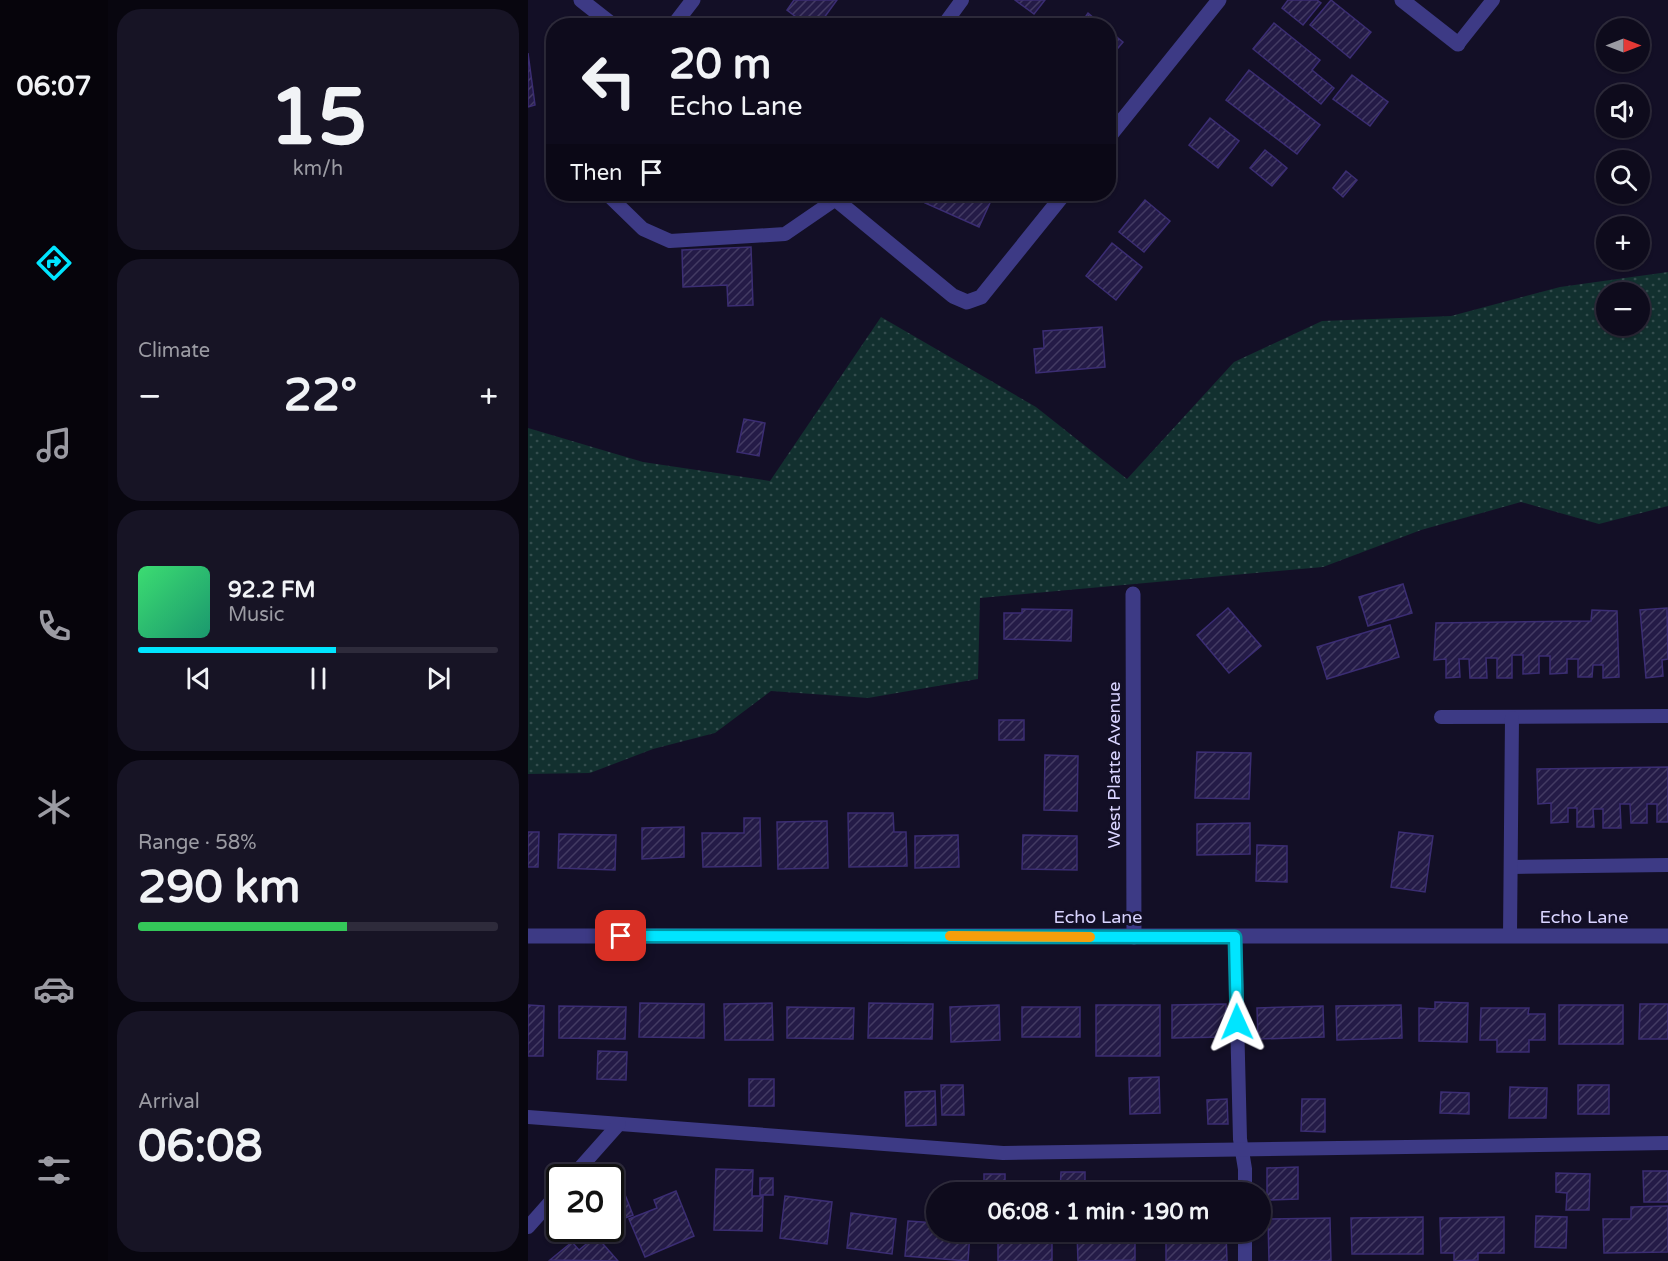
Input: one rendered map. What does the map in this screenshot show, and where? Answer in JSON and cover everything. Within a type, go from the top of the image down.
[{"type":"street","points":[[581,0],[604,18]]},
{"type":"street","points":[[679,18],[693,0]]},
{"type":"street","points":[[1116,128],[1219,0]]},
{"type":"street","points":[[1402,0],[1458,44]]},
{"type":"street","points":[[838,201],[953,296],[967,302],[981,297],[1058,201]]},
{"type":"street","name":"West Platte Avenue","points":[[1133,594],[1134,937]]},
{"type":"street","name":"Echo Lane","points":[[528,936],[1668,936]]},
{"type":"lane","points":[[949,18],[962,0]]},
{"type":"lane","points":[[1458,44],[1493,0]]},
{"type":"lane","points":[[614,201],[642,229],[670,241],[785,234],[826,201]]},
{"type":"lane","points":[[1441,717],[1668,716]]},
{"type":"lane","points":[[1510,936],[1512,718]]},
{"type":"lane","points":[[1511,867],[1668,865]]},
{"type":"lane","points":[[1235,937],[1240,1139],[1244,1182]]},
{"type":"lane","points":[[528,1117],[1004,1153],[1668,1143]]},
{"type":"lane","points":[[584,1164],[619,1124]]},
{"type":"lane","points":[[528,1227],[546,1207]]},
{"type":"lane","points":[[1245,1242],[1245,1261]]},
{"type":"green space","points":[[1668,272],[1668,506],[1599,524],[1521,502],[1421,530],[1323,567],[980,598],[978,679],[868,698],[771,691],[715,733],[653,749],[590,773],[528,774],[528,428],[643,462],[770,481],[881,317],[1036,407],[1127,479],[1234,362],[1322,321],[1451,316],[1560,287],[1596,282]]},
{"type":"building","points":[[794,0],[837,0],[824,18],[798,18],[787,10]]},
{"type":"building","points":[[1015,0],[1045,0],[1034,14]]},
{"type":"building","points":[[1288,0],[1317,0],[1321,3],[1303,25],[1282,8]]},
{"type":"building","points":[[1331,0],[1371,32],[1350,58],[1310,25]]},
{"type":"building","points":[[1088,13],[1094,18],[1085,18]]},
{"type":"building","points":[[1274,23],[1320,60],[1312,70],[1334,88],[1321,104],[1253,49]]},
{"type":"building","points":[[1116,36],[1123,42],[1116,50]]},
{"type":"building","points":[[528,53],[535,105],[528,107]]},
{"type":"building","points":[[1249,70],[1320,125],[1297,154],[1226,100]]},
{"type":"building","points":[[1352,75],[1388,102],[1370,126],[1333,99]]},
{"type":"building","points":[[1210,118],[1239,141],[1218,168],[1189,145]]},
{"type":"building","points":[[1265,150],[1287,168],[1272,186],[1250,168]]},
{"type":"building","points":[[1346,171],[1357,180],[1343,197],[1333,188]]},
{"type":"building","points":[[1145,200],[1170,221],[1144,252],[1119,232]]},
{"type":"building","points":[[926,201],[991,201],[979,227],[925,203]]},
{"type":"building","points":[[1112,243],[1142,267],[1116,300],[1086,276]]},
{"type":"building","points":[[751,247],[753,305],[728,306],[727,285],[683,287],[682,250]]},
{"type":"building","points":[[1102,327],[1105,367],[1036,373],[1034,349],[1044,348],[1043,331]]},
{"type":"building","points":[[744,419],[765,423],[759,456],[737,452]]},
{"type":"building","points":[[1403,584],[1412,613],[1368,626],[1359,597]]},
{"type":"building","points":[[1228,608],[1261,646],[1229,673],[1197,635]]},
{"type":"building","points":[[1667,608],[1668,659],[1662,660],[1663,676],[1646,678],[1640,610]]},
{"type":"building","points":[[1022,609],[1072,610],[1071,641],[1004,639],[1004,613],[1022,613]]},
{"type":"building","points":[[1592,610],[1617,611],[1619,677],[1603,678],[1603,665],[1593,665],[1592,677],[1578,677],[1578,659],[1567,659],[1567,673],[1550,674],[1550,656],[1539,656],[1539,673],[1523,674],[1523,655],[1512,655],[1512,678],[1497,678],[1497,658],[1486,658],[1487,678],[1470,678],[1469,659],[1459,659],[1460,677],[1446,678],[1446,659],[1434,660],[1436,623],[1591,621]]},
{"type":"building","points":[[1390,625],[1399,657],[1327,679],[1317,647]]},
{"type":"building","points":[[999,720],[1024,720],[1024,740],[999,740]]},
{"type":"building","points":[[1197,752],[1251,753],[1249,799],[1195,798]]},
{"type":"building","points":[[1045,755],[1078,756],[1077,811],[1044,810]]},
{"type":"building","points":[[1668,767],[1668,822],[1657,822],[1657,804],[1647,804],[1647,823],[1631,823],[1630,804],[1620,804],[1621,828],[1603,828],[1603,809],[1593,809],[1594,827],[1577,827],[1577,808],[1568,808],[1568,822],[1551,823],[1551,803],[1538,804],[1537,769]]},
{"type":"building","points":[[848,813],[893,813],[894,832],[906,832],[907,866],[849,867]]},
{"type":"building","points":[[744,818],[760,818],[761,866],[703,867],[702,833],[744,833]]},
{"type":"building","points":[[827,821],[828,868],[778,869],[777,822]]},
{"type":"building","points":[[1250,823],[1250,854],[1197,855],[1197,824]]},
{"type":"building","points":[[684,827],[684,857],[642,859],[642,828]]},
{"type":"building","points":[[528,832],[539,832],[538,867],[528,867]]},
{"type":"building","points":[[1399,832],[1433,836],[1425,892],[1391,887]]},
{"type":"building","points":[[559,834],[616,835],[615,870],[558,868]]},
{"type":"building","points":[[958,835],[959,867],[915,868],[915,836]]},
{"type":"building","points":[[1023,835],[1077,836],[1077,870],[1022,869]]},
{"type":"building","points":[[1257,845],[1287,846],[1287,882],[1256,881]]},
{"type":"building","points":[[1435,1002],[1468,1003],[1467,1042],[1419,1041],[1419,1008],[1435,1009]]},
{"type":"building","points":[[640,1003],[704,1004],[704,1038],[639,1037]]},
{"type":"building","points":[[772,1003],[773,1040],[725,1040],[724,1004]]},
{"type":"building","points":[[869,1003],[933,1004],[932,1039],[868,1038]]},
{"type":"building","points":[[1226,1004],[1226,1037],[1172,1038],[1172,1005]]},
{"type":"building","points":[[1640,1004],[1668,1004],[1668,1039],[1639,1039]]},
{"type":"building","points":[[528,1005],[544,1006],[543,1056],[528,1056]]},
{"type":"building","points":[[999,1005],[1000,1040],[951,1042],[950,1007]]},
{"type":"building","points":[[1096,1005],[1160,1005],[1160,1056],[1096,1056]]},
{"type":"building","points":[[1401,1005],[1402,1038],[1337,1040],[1336,1006]]},
{"type":"building","points":[[1559,1005],[1623,1005],[1623,1044],[1559,1044]]},
{"type":"building","points":[[559,1006],[626,1007],[625,1039],[559,1038]]},
{"type":"building","points":[[1323,1006],[1324,1037],[1258,1039],[1257,1008]]},
{"type":"building","points":[[787,1007],[854,1008],[853,1039],[787,1038]]},
{"type":"building","points":[[1022,1007],[1080,1007],[1080,1037],[1022,1037]]},
{"type":"building","points":[[1481,1008],[1529,1008],[1528,1014],[1545,1014],[1545,1040],[1529,1040],[1529,1052],[1497,1052],[1497,1040],[1480,1040]]},
{"type":"building","points":[[598,1051],[627,1052],[626,1080],[597,1079]]},
{"type":"building","points":[[1159,1077],[1160,1113],[1130,1114],[1129,1078]]},
{"type":"building","points":[[749,1079],[774,1079],[774,1106],[749,1106]]},
{"type":"building","points":[[941,1085],[963,1085],[964,1115],[942,1115]]},
{"type":"building","points":[[1578,1085],[1609,1085],[1609,1114],[1578,1114]]},
{"type":"building","points":[[1510,1087],[1547,1088],[1546,1118],[1509,1118]]},
{"type":"building","points":[[935,1091],[936,1125],[906,1126],[905,1092]]},
{"type":"building","points":[[1441,1092],[1469,1093],[1469,1114],[1440,1113]]},
{"type":"building","points":[[1227,1099],[1228,1124],[1208,1124],[1207,1100]]},
{"type":"building","points":[[1302,1099],[1325,1099],[1325,1132],[1301,1131]]},
{"type":"building","points":[[1298,1167],[1298,1199],[1271,1200],[1271,1182],[1267,1182],[1267,1168]]},
{"type":"building","points":[[716,1169],[753,1170],[752,1196],[763,1196],[762,1231],[714,1230]]},
{"type":"building","points":[[1643,1171],[1668,1171],[1668,1202],[1644,1202]]},
{"type":"building","points":[[1061,1172],[1085,1172],[1085,1182],[1060,1182]]},
{"type":"building","points":[[1556,1173],[1590,1174],[1589,1210],[1566,1210],[1567,1193],[1556,1192]]},
{"type":"building","points":[[984,1174],[1005,1174],[1005,1182],[984,1182]]},
{"type":"building","points":[[760,1178],[773,1178],[773,1195],[760,1195]]},
{"type":"building","points":[[676,1191],[694,1236],[645,1257],[629,1219],[657,1208],[654,1200]]},
{"type":"building","points":[[624,1192],[633,1215],[624,1218]]},
{"type":"building","points":[[785,1196],[832,1202],[827,1244],[780,1238]]},
{"type":"building","points":[[1668,1206],[1668,1252],[1604,1253],[1603,1219],[1631,1219],[1631,1207]]},
{"type":"building","points":[[851,1213],[896,1219],[892,1254],[847,1248]]},
{"type":"building","points":[[1536,1216],[1567,1217],[1566,1248],[1535,1247]]},
{"type":"building","points":[[1423,1217],[1423,1254],[1352,1254],[1351,1218]]},
{"type":"building","points":[[1504,1217],[1504,1253],[1478,1253],[1478,1260],[1454,1261],[1454,1253],[1441,1253],[1440,1218]]},
{"type":"building","points":[[1330,1218],[1331,1261],[1269,1261],[1271,1219]]},
{"type":"building","points":[[908,1221],[926,1222],[926,1242],[969,1242],[968,1261],[905,1256]]},
{"type":"building","points":[[572,1242],[579,1250],[589,1242],[601,1242],[618,1261],[550,1260]]},
{"type":"building","points":[[998,1242],[1052,1242],[1052,1261],[998,1261]]},
{"type":"building","points":[[1077,1242],[1135,1242],[1135,1260],[1078,1261]]},
{"type":"building","points":[[1226,1242],[1227,1261],[1166,1261],[1166,1243],[1154,1243]]},
{"type":"slow traffic","points":[[950,936],[1090,937]]},
{"type":"route","points":[[621,936],[1235,937],[1237,1022]]}]
